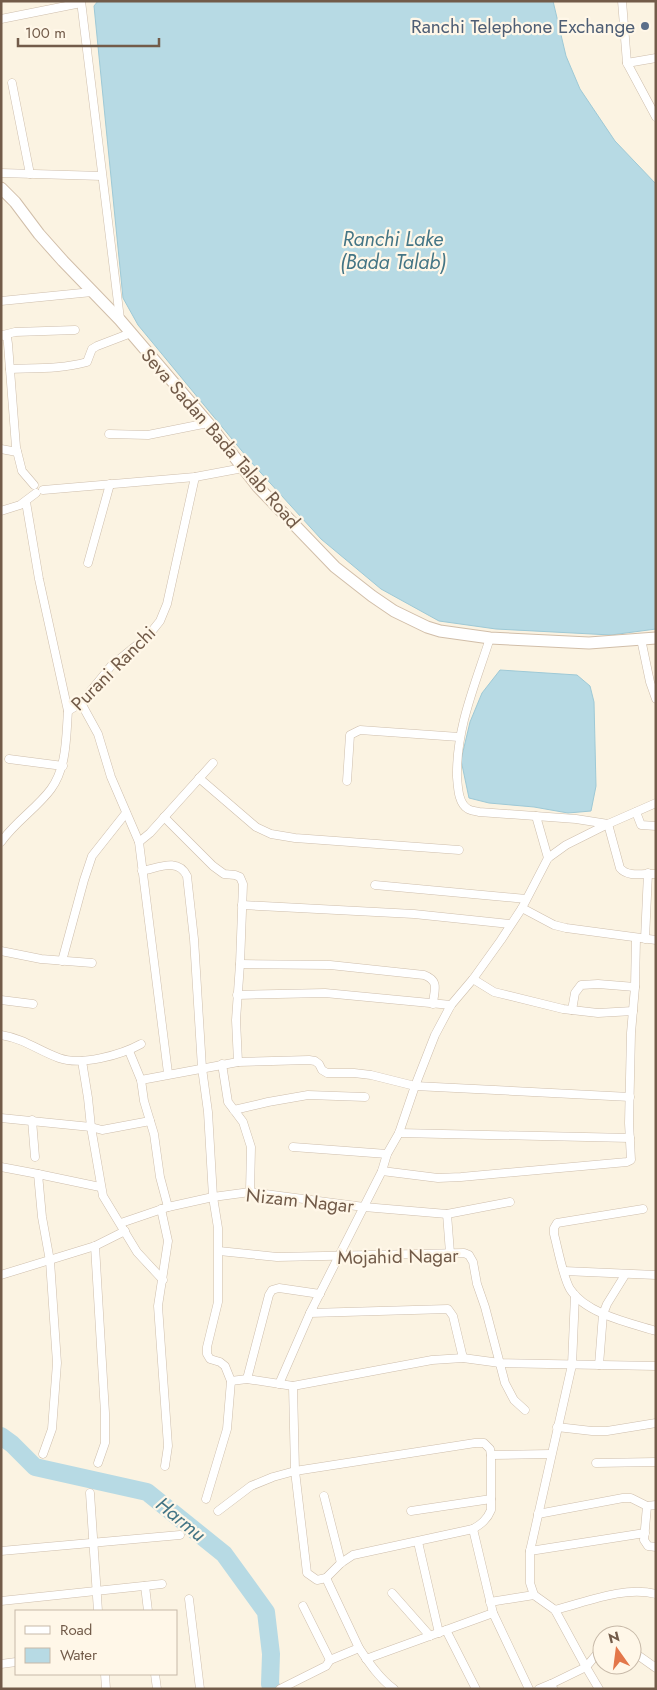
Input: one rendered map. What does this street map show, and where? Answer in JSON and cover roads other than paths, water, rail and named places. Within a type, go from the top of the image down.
[{"type":"street","points":[[622,1],[627,63],[655,116]]},
{"type":"street","points":[[1,19],[81,2],[120,320]]},
{"type":"street","points":[[627,63],[656,58]]},
{"type":"street","points":[[12,83],[30,174]]},
{"type":"street","points":[[1,173],[102,176]]},
{"type":"street","name":"Seva Sadan Bada Talab Road","points":[[1,188],[15,202],[39,234],[63,261],[120,320],[208,423],[258,487],[335,567],[372,596],[427,627],[440,631],[490,638],[589,643],[656,638]]},
{"type":"street","points":[[1,301],[92,292]]},
{"type":"street","points":[[2,335],[15,332],[74,330]]},
{"type":"street","points":[[10,369],[87,362],[92,349],[131,334]]},
{"type":"street","points":[[2,335],[7,338],[8,344],[17,452],[22,471],[38,489]]},
{"type":"street","points":[[109,434],[148,435],[208,423]]},
{"type":"street","points":[[1,450],[17,452]]},
{"type":"street","points":[[1,511],[26,502],[38,489],[195,477],[243,468]]},
{"type":"street","name":"Purani Ranchi","points":[[2,838],[51,790],[63,766],[68,711],[82,703],[111,666],[148,636],[160,621],[168,604],[195,477]]},
{"type":"street","points":[[88,563],[110,484]]},
{"type":"street","points":[[26,502],[39,579],[68,711]]},
{"type":"street","points":[[490,638],[461,725],[457,748],[458,790],[461,801],[467,809],[479,812],[588,820],[608,824]]},
{"type":"street","points":[[642,639],[650,682],[656,699]]},
{"type":"street","points":[[82,703],[98,734],[111,777],[139,842],[168,1073]]},
{"type":"street","points":[[346,781],[350,735],[354,732],[360,730],[459,737]]},
{"type":"street","points":[[9,759],[63,766]]},
{"type":"street","points":[[139,842],[212,763]]},
{"type":"street","points":[[199,778],[256,827],[271,834],[295,838],[459,850]]},
{"type":"street","points":[[279,1384],[310,1313],[382,1171],[387,1154],[400,1133],[415,1086],[435,1035],[451,1005],[473,979],[522,908],[548,858],[566,845],[656,803]]},
{"type":"street","points":[[636,812],[641,825],[656,826]]},
{"type":"street","points":[[62,961],[92,856],[126,813]]},
{"type":"street","points":[[536,816],[548,858]]},
{"type":"street","points":[[164,817],[213,866],[224,874],[240,877],[243,884],[236,1020],[238,1062]]},
{"type":"street","points":[[382,1171],[438,1178],[461,1177],[627,1162],[631,1160],[631,1033],[641,938],[652,873],[628,874],[623,872],[620,868],[608,824]]},
{"type":"street","points":[[142,871],[171,865],[179,865],[184,870],[194,939],[202,1068],[208,1112],[213,1196],[218,1228],[218,1302],[207,1354],[210,1359],[220,1362],[225,1366],[231,1381],[228,1429],[206,1500]]},
{"type":"street","points":[[375,885],[526,899]]},
{"type":"street","points":[[242,904],[414,914],[510,924]]},
{"type":"street","points":[[522,908],[554,925],[566,928],[656,940]]},
{"type":"street","points":[[1,950],[41,959],[92,963]]},
{"type":"street","points":[[240,964],[330,965],[424,975],[432,978],[435,983],[433,1004]]},
{"type":"street","points":[[473,979],[494,992],[572,1010],[598,1013],[634,1011]]},
{"type":"street","points":[[572,1010],[575,993],[581,986],[598,984],[635,987]]},
{"type":"street","points":[[237,995],[325,993],[451,1005]]},
{"type":"street","points":[[1,1000],[33,1004]]},
{"type":"street","points":[[1,1035],[18,1038],[60,1058],[82,1061],[129,1051],[141,1044]]},
{"type":"street","points":[[129,1051],[141,1080],[144,1101],[154,1134],[168,1241],[158,1306],[168,1446],[165,1466]]},
{"type":"street","points":[[82,1061],[100,1187],[103,1196],[137,1252],[163,1280]]},
{"type":"street","points":[[141,1080],[168,1073],[238,1062],[315,1061],[326,1073],[354,1073],[415,1086],[630,1097]]},
{"type":"street","points":[[222,1064],[228,1102],[243,1122],[251,1146],[250,1192]]},
{"type":"street","points":[[234,1110],[308,1095],[365,1097]]},
{"type":"street","points":[[1,1118],[91,1127],[102,1130],[150,1121]]},
{"type":"street","points":[[32,1120],[35,1157]]},
{"type":"street","points":[[400,1133],[630,1138]]},
{"type":"street","points":[[293,1147],[387,1154]]},
{"type":"street","points":[[1,1167],[100,1187]]},
{"type":"street","points":[[38,1174],[42,1217],[50,1261],[57,1363],[52,1429],[43,1454]]},
{"type":"street","name":"Nizam Nagar","points":[[121,1223],[164,1208],[213,1196],[250,1192],[364,1207],[447,1214],[510,1202]]},
{"type":"street","points":[[643,1208],[557,1223],[554,1228],[554,1234],[564,1271],[570,1288],[575,1295],[603,1314],[656,1331]]},
{"type":"street","points":[[447,1214],[450,1253]]},
{"type":"street","points":[[1,1275],[95,1246],[126,1231]]},
{"type":"street","points":[[95,1246],[105,1414],[105,1443],[98,1463]]},
{"type":"street","name":"Mojahid Nagar","points":[[218,1251],[277,1257],[464,1253],[473,1262],[477,1284],[509,1392],[514,1400],[525,1410]]},
{"type":"street","points":[[564,1271],[656,1275]]},
{"type":"street","points":[[599,1365],[603,1314],[625,1275]]},
{"type":"street","points":[[247,1379],[272,1290],[279,1288],[320,1294]]},
{"type":"street","points":[[575,1295],[572,1365],[530,1551],[530,1583],[534,1595],[555,1610],[599,1689]]},
{"type":"street","points":[[310,1313],[448,1309],[453,1316],[464,1358]]},
{"type":"street","points":[[231,1381],[247,1379],[293,1386],[432,1360],[464,1358],[500,1363],[656,1366]]},
{"type":"street","points":[[218,1510],[251,1486],[295,1471],[484,1443],[490,1449],[491,1455],[491,1510],[488,1518],[472,1529],[353,1555],[341,1563],[326,1578],[317,1580],[312,1578],[307,1573],[295,1471],[293,1386]]},
{"type":"street","points":[[557,1427],[600,1431],[656,1423]]},
{"type":"street","points":[[491,1455],[551,1454]]},
{"type":"street","points":[[596,1463],[656,1462]]},
{"type":"street","points":[[90,1493],[98,1610]]},
{"type":"street","points":[[324,1496],[341,1563]]},
{"type":"street","points":[[538,1514],[623,1498],[631,1498],[647,1506],[656,1505]]},
{"type":"street","points":[[411,1511],[491,1499]]},
{"type":"street","points":[[647,1506],[644,1540],[648,1546],[656,1547]]},
{"type":"street","points":[[472,1529],[492,1613],[529,1689]]},
{"type":"street","points":[[530,1551],[645,1533]]},
{"type":"street","points":[[1,1551],[180,1535]]},
{"type":"street","points":[[418,1542],[442,1631],[476,1689]]},
{"type":"street","points":[[326,1578],[359,1648],[387,1684],[394,1689]]},
{"type":"street","points":[[1,1601],[162,1584]]},
{"type":"street","points":[[145,1586],[148,1610]]},
{"type":"street","points":[[555,1610],[619,1594],[646,1592],[656,1594]]},
{"type":"street","points":[[392,1593],[430,1636]]},
{"type":"street","points":[[490,1602],[534,1595]]},
{"type":"street","points":[[189,1600],[200,1689]]},
{"type":"street","points":[[303,1606],[330,1660]]},
{"type":"street","points":[[366,1659],[492,1613]]},
{"type":"street","points":[[280,1689],[326,1666],[330,1660],[359,1648]]},
{"type":"street","points":[[642,1658],[656,1668]]},
{"type":"street","points":[[539,1689],[552,1686],[586,1667],[592,1660]]},
{"type":"street","points":[[1,1664],[15,1662]]},
{"type":"street","points":[[105,1675],[106,1689]]},
{"type":"street","points":[[155,1675],[157,1689]]},
{"type":"water","name":"Ranchi Lake (Bada Talab)","points":[[98,1],[553,1],[566,56],[580,89],[615,141],[656,184],[656,629],[611,635],[496,629],[439,621],[381,589],[321,539],[251,462],[138,325],[123,298],[94,6]]},
{"type":"water","points":[[500,670],[577,675],[590,686],[594,702],[596,786],[591,811],[568,813],[534,807],[489,803],[469,798],[461,760],[470,722],[482,693]]},
{"type":"waterway","name":"Harmu","points":[[1,1436],[35,1467],[147,1492],[224,1554],[266,1612],[271,1654],[270,1684],[272,1689]]},
{"type":"place","name":"Ranchi Telephone Exchange","points":[[645,26]]}]
